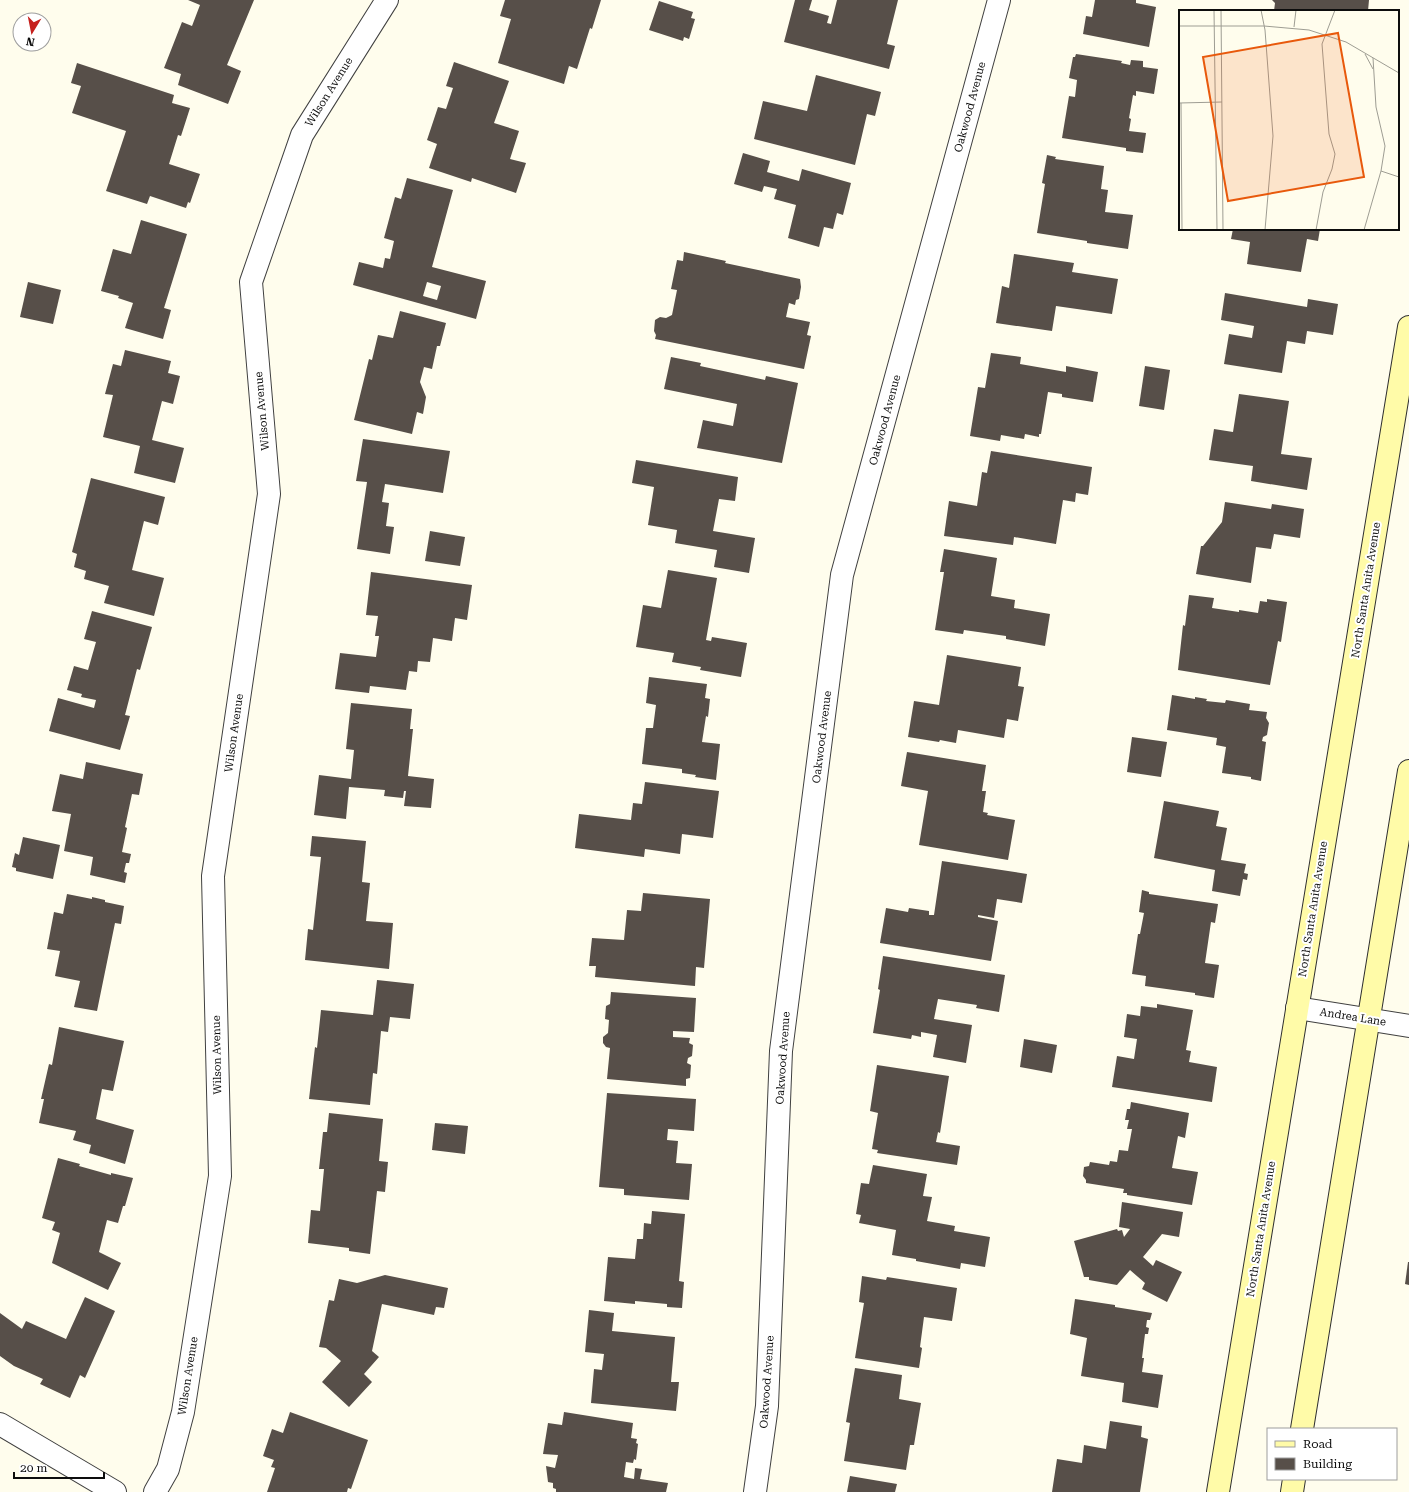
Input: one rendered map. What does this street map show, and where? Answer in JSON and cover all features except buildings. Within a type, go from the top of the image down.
[{"type":"street","name":"Wilson Avenue","points":[[156,1492],[168,1469],[183,1412],[220,1176],[213,876],[269,494],[251,282],[302,135],[387,0]]},
{"type":"street","name":"Oakwood Avenue","points":[[755,1492],[767,1406],[781,1051],[842,575],[999,0]]},
{"type":"street","name":"North Santa Anita Avenue","points":[[1218,1492],[1409,327]]},
{"type":"street","points":[[1302,1428],[1409,771]]},
{"type":"street","name":"Andrea Lane","points":[[1297,1008],[1409,1026]]},
{"type":"street","points":[[0,1424],[116,1492]]},
{"type":"street","points":[[1292,1492],[1294,1480]]}]
